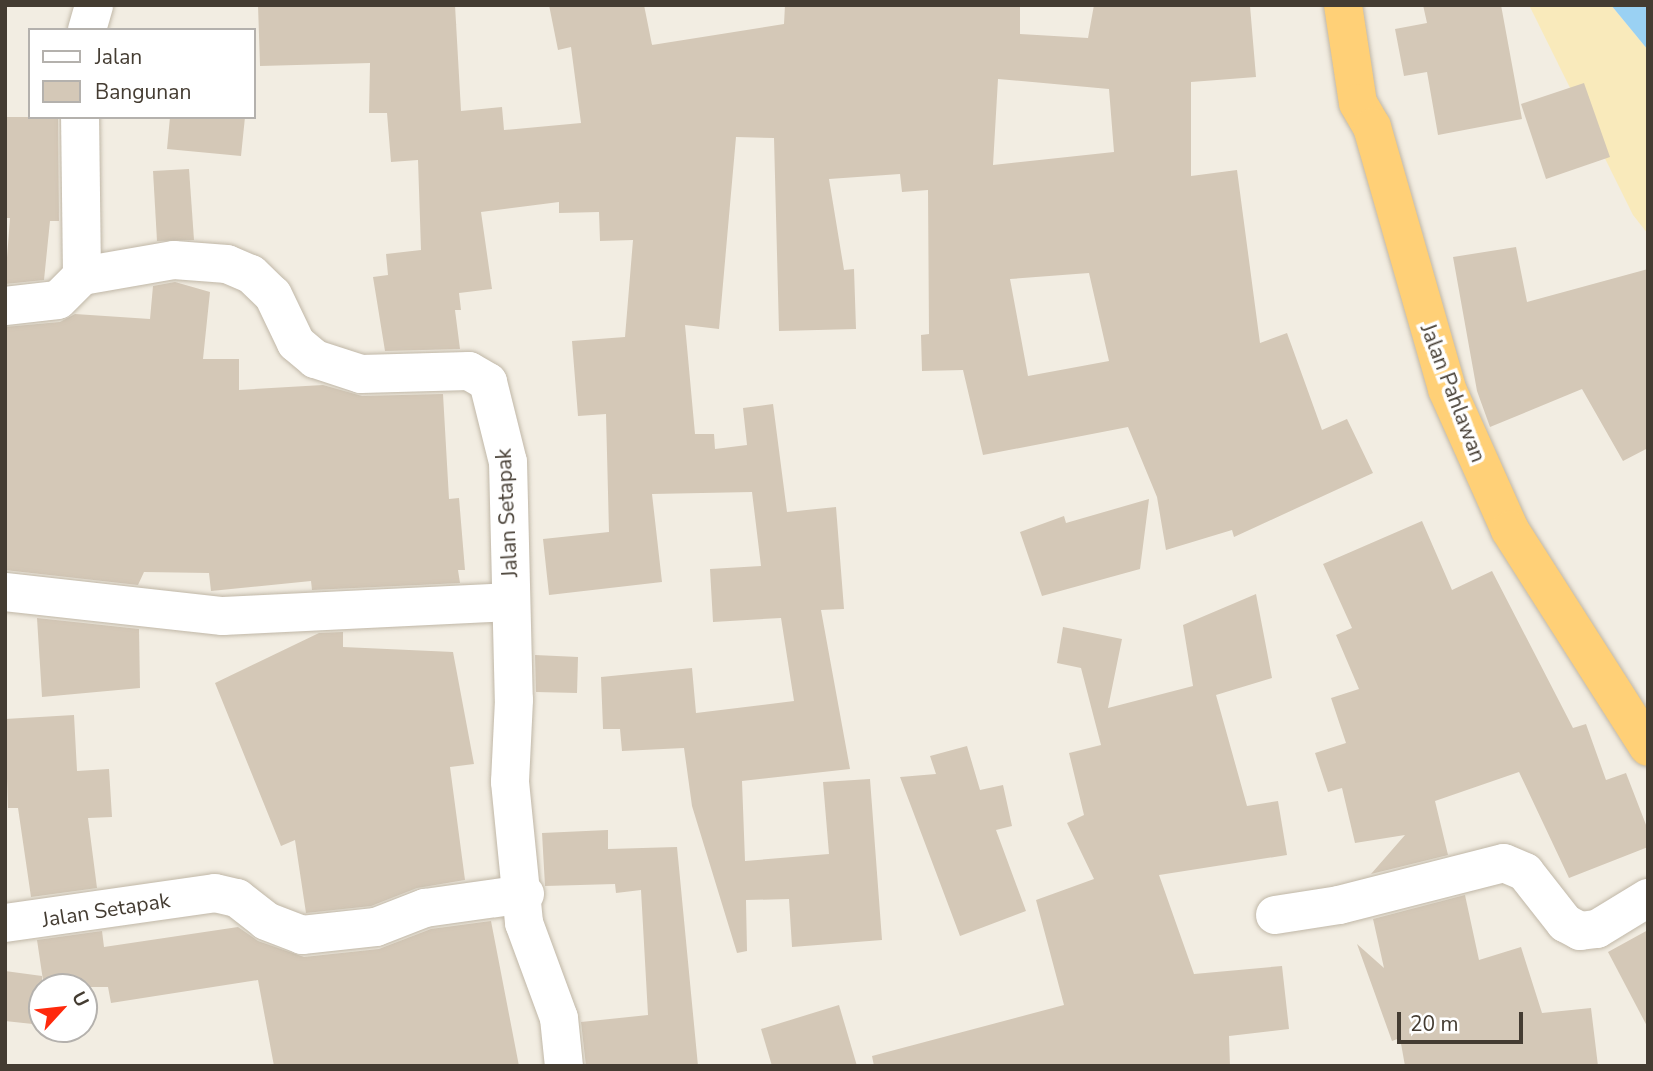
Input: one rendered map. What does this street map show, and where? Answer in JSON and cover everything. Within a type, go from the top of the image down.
[{"type":"highway","name":"Jalan Pahlawan","points":[[1343,5],[1358,103],[1372,127],[1447,389],[1510,530],[1648,747]]},
{"type":"street","points":[[88,28],[94,5]]},
{"type":"street","points":[[5,306],[58,300],[82,276],[80,119]]},
{"type":"street","name":"Jalan Setapak","points":[[82,276],[174,260],[228,264],[251,274],[273,295],[296,343],[315,359],[361,374],[469,371],[488,382],[508,462],[511,602],[510,782],[525,894],[524,923],[559,1018],[564,1066]]},
{"type":"street","name":"Jalan Setapak","points":[[5,592],[223,616],[511,602]]},
{"type":"street","points":[[1275,915],[1339,905],[1504,863],[1525,872],[1565,923],[1580,931],[1597,929],[1648,898]]},
{"type":"street","name":"Jalan Setapak","points":[[5,923],[215,893],[237,898],[266,921],[302,935],[376,927],[425,908],[525,894]]},
{"type":"sand","points":[[1529,5],[1611,5],[1648,50],[1648,234],[1633,215]]},
{"type":"water","points":[[1611,5],[1648,5],[1648,50]]},
{"type":"building","points":[[258,5],[455,5],[461,111],[502,107],[504,130],[581,123],[571,47],[558,50],[549,5],[644,5],[652,45],[784,24],[785,5],[1020,5],[1020,34],[1088,38],[1094,5],[1250,6],[1256,77],[1191,82],[1191,176],[1237,170],[1260,343],[1287,333],[1322,430],[1347,419],[1373,473],[1234,537],[1232,530],[1166,550],[1157,497],[1128,427],[983,455],[963,370],[922,371],[921,335],[929,334],[928,190],[902,192],[900,174],[829,179],[844,270],[854,269],[856,329],[779,331],[774,138],[736,137],[719,329],[685,325],[695,434],[714,434],[715,449],[747,445],[743,408],[773,404],[787,512],[836,507],[844,609],[821,610],[850,769],[742,781],[745,861],[829,854],[823,782],[870,779],[882,940],[792,947],[789,899],[746,900],[747,951],[737,953],[692,806],[684,748],[622,751],[620,729],[603,729],[601,677],[692,668],[696,713],[794,701],[781,618],[713,622],[710,569],[761,566],[752,492],[652,494],[662,582],[549,595],[543,539],[609,532],[606,414],[578,416],[572,341],[625,337],[633,240],[600,241],[599,212],[559,213],[559,202],[481,212],[492,289],[459,293],[461,310],[455,310],[460,349],[385,351],[373,277],[388,275],[386,254],[421,250],[418,160],[391,162],[387,113],[369,113],[370,63],[260,66]],"holes":[[[998,79],[1109,89],[1114,152],[993,165]],[[1089,273],[1109,361],[1028,376],[1010,279]]]},
{"type":"building","points":[[1423,5],[1501,5],[1522,119],[1438,135],[1427,72],[1404,76],[1395,29],[1427,23]]},
{"type":"building","points":[[1584,83],[1610,157],[1546,179],[1521,104]]},
{"type":"building","points":[[5,117],[58,119],[59,221],[50,221],[44,280],[5,284],[10,218],[5,218]]},
{"type":"building","points":[[170,119],[245,119],[241,156],[167,149]]},
{"type":"building","points":[[189,169],[194,240],[157,241],[153,171]]},
{"type":"building","points":[[1516,247],[1527,302],[1648,269],[1648,448],[1623,461],[1582,389],[1490,427],[1477,391],[1453,257]]},
{"type":"building","points":[[175,282],[210,292],[203,359],[239,359],[239,390],[323,385],[362,396],[443,394],[449,499],[459,498],[465,570],[458,570],[460,583],[312,590],[311,581],[211,591],[209,573],[144,572],[138,585],[5,570],[5,327],[60,322],[75,314],[150,319],[153,286]]},
{"type":"building","points":[[1149,499],[1140,569],[1042,596],[1020,532],[1064,516],[1066,523]]},
{"type":"building","points":[[1422,521],[1452,590],[1492,571],[1573,728],[1586,724],[1606,780],[1626,773],[1648,830],[1648,847],[1569,878],[1519,772],[1435,801],[1448,855],[1371,874],[1405,835],[1355,843],[1342,788],[1328,792],[1315,753],[1346,743],[1331,698],[1359,689],[1336,635],[1352,628],[1323,564]]},
{"type":"building","points":[[1256,594],[1272,678],[1216,695],[1247,806],[1278,801],[1287,855],[1159,875],[1194,974],[1282,966],[1289,1029],[1229,1036],[1230,1066],[874,1066],[872,1056],[1064,1005],[1036,900],[1094,879],[1067,823],[1084,815],[1069,753],[1101,745],[1081,668],[1057,663],[1063,627],[1122,639],[1108,708],[1193,686],[1183,625]]},
{"type":"building","points":[[37,618],[139,629],[140,688],[42,697]]},
{"type":"building","points":[[343,632],[343,647],[453,652],[474,764],[450,767],[465,880],[417,888],[371,906],[306,913],[295,840],[281,846],[215,683],[319,633]]},
{"type":"building","points":[[535,655],[578,657],[577,693],[536,692]]},
{"type":"building","points":[[74,715],[77,771],[109,769],[112,817],[88,818],[97,888],[31,897],[18,808],[8,808],[5,719]]},
{"type":"building","points":[[967,746],[980,790],[1003,785],[1012,826],[996,830],[1026,911],[960,936],[900,777],[936,774],[930,756]]},
{"type":"building","points":[[608,830],[608,849],[677,847],[698,1066],[586,1066],[581,1022],[648,1015],[641,890],[616,893],[615,884],[545,886],[542,833]]},
{"type":"building","points":[[1465,895],[1479,960],[1521,947],[1542,1013],[1591,1008],[1598,1066],[1405,1066],[1400,1038],[1392,1041],[1357,944],[1384,968],[1373,919]]},
{"type":"building","points":[[491,921],[519,1066],[274,1066],[258,980],[111,1003],[108,987],[98,987],[98,973],[42,973],[37,940],[102,931],[104,947],[238,927],[258,941],[304,957],[379,949],[431,929]]},
{"type":"building","points":[[1648,930],[1648,1028],[1608,952]]},
{"type":"building","points":[[5,971],[28,974],[28,1023],[5,1021]]},
{"type":"building","points":[[839,1005],[857,1066],[772,1066],[761,1029]]}]
